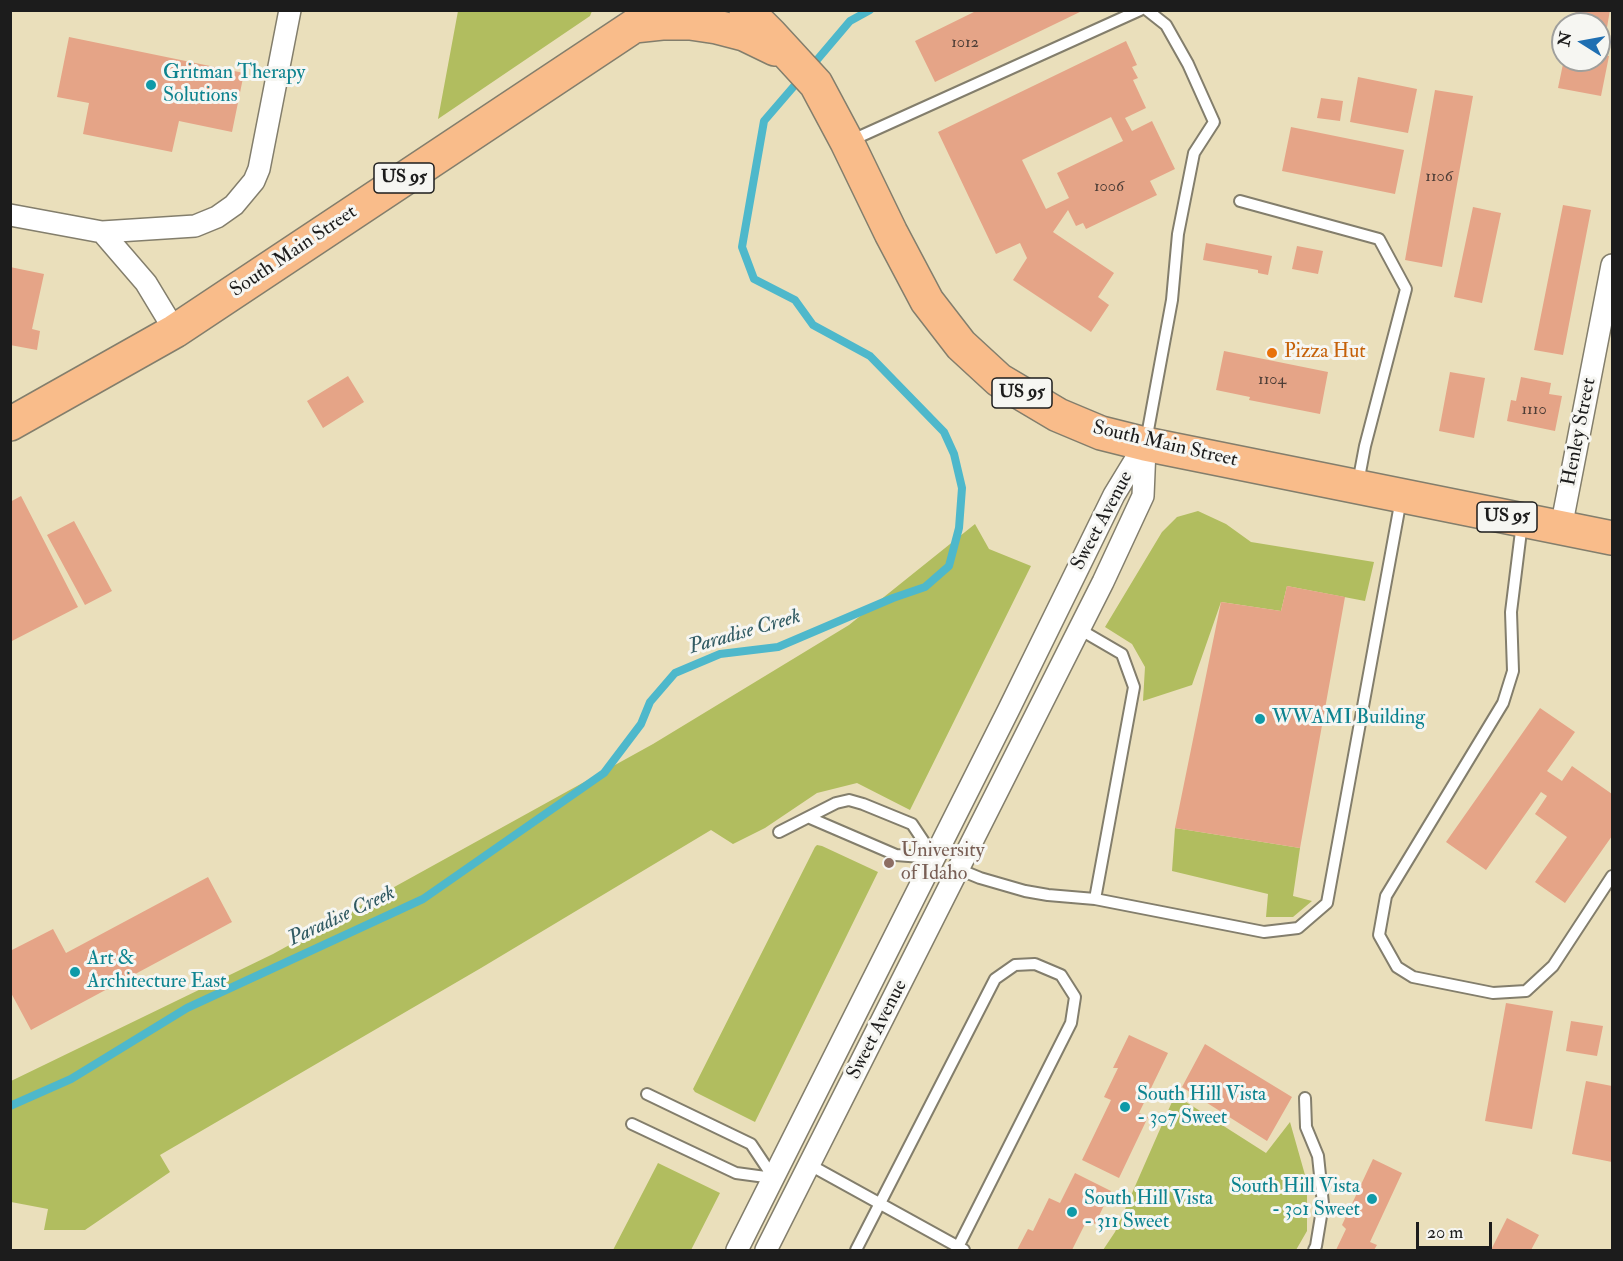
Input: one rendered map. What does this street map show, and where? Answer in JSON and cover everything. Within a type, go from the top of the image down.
[{"type":"highway","name":"South Main Street","points":[[746,10],[816,84],[927,301],[961,345],[999,380],[1058,415],[1101,433],[1145,444],[1612,538]]},
{"type":"highway","name":"South Main Street","points":[[175,331],[634,26],[690,23],[717,27],[744,34],[793,60]]},
{"type":"highway","name":"US 95","points":[[10,424],[175,331]]},
{"type":"street","points":[[10,215],[102,232],[195,226],[217,217],[234,205],[254,181],[259,169],[290,10]]},
{"type":"street","points":[[102,232],[146,284],[175,331]]},
{"type":"street","name":"Henley Street","points":[[1561,528],[1612,265]]},
{"type":"street","name":"Sweet Avenue","points":[[766,1251],[1103,582],[1143,496],[1145,444]]},
{"type":"street","name":"Sweet Avenue","points":[[737,1251],[1114,495],[1145,444]]},
{"type":"street","points":[[934,858],[958,869]]},
{"type":"street","points":[[773,1178],[797,1190]]},
{"type":"lane","points":[[847,142],[1140,10]]},
{"type":"lane","points":[[1145,444],[1172,300],[1178,234],[1194,153],[1214,122],[1188,64],[1166,26],[1147,10]]},
{"type":"lane","points":[[1240,201],[1379,239],[1406,289],[1365,446],[1357,487]]},
{"type":"lane","points":[[958,869],[980,878],[1048,896],[1095,899],[1264,932],[1298,928],[1327,903],[1401,495]]},
{"type":"lane","points":[[1522,520],[1510,612],[1513,671],[1503,703],[1386,896],[1379,935],[1397,967],[1413,977],[1492,993],[1526,991],[1553,966],[1612,876]]},
{"type":"lane","points":[[1079,629],[1122,654],[1134,687],[1095,899]]},
{"type":"lane","points":[[779,832],[836,803],[849,800],[912,824],[934,858]]},
{"type":"lane","points":[[810,818],[896,855],[934,858]]},
{"type":"lane","points":[[810,1166],[879,1204],[961,1249],[1071,1023],[1075,996],[1061,975],[1035,964],[1015,965],[995,979],[879,1204],[856,1251]]},
{"type":"lane","points":[[647,1094],[751,1144],[773,1178]]},
{"type":"lane","points":[[1305,1098],[1306,1127],[1318,1156],[1323,1204],[1314,1251]]},
{"type":"lane","points":[[632,1124],[736,1173],[773,1178]]},
{"type":"green space","points":[[458,10],[592,11],[590,16],[438,119]]},
{"type":"green space","points":[[1198,511],[1226,524],[1251,542],[1374,562],[1365,601],[1287,586],[1281,611],[1221,602],[1192,685],[1143,701],[1145,667],[1132,644],[1105,627],[1162,532],[1177,517]]},
{"type":"green space","points":[[975,524],[989,549],[1031,566],[910,810],[857,783],[817,793],[765,828],[733,844],[711,830],[481,968],[160,1155],[170,1172],[85,1230],[44,1230],[48,1209],[11,1202],[11,1081],[273,954],[653,744],[849,625]]},
{"type":"green space","points":[[1175,828],[1300,848],[1293,896],[1312,901],[1293,917],[1266,917],[1268,894],[1172,871]]},
{"type":"green space","points":[[817,845],[878,872],[755,1122],[693,1089]]},
{"type":"green space","points":[[1175,1095],[1266,1153],[1290,1122],[1307,1182],[1307,1231],[1296,1250],[1103,1250],[1115,1232]]},
{"type":"green space","points":[[658,1163],[720,1193],[691,1250],[613,1250]]},
{"type":"building","points":[[978,10],[1084,10],[935,82],[915,41]]},
{"type":"building","points":[[1576,10],[1610,10],[1610,12],[1576,12]]},
{"type":"building","name":"Gritman Therapy Solutions","points":[[69,37],[244,73],[232,132],[179,121],[172,152],[83,134],[89,103],[57,97]]},
{"type":"building","points":[[1126,41],[1137,65],[1132,67],[1138,78],[1133,80],[1146,108],[1125,118],[1132,131],[1152,121],[1175,169],[1150,181],[1157,195],[1086,229],[1083,223],[1076,226],[1068,210],[1053,232],[1114,273],[1098,297],[1109,305],[1091,332],[1013,280],[1027,258],[1020,243],[996,254],[938,132]],"holes":[[[1111,117],[1123,141],[1057,173],[1069,198],[1046,209],[1022,160]]]},
{"type":"building","points":[[1561,72],[1606,72],[1601,96],[1558,88]]},
{"type":"building","points":[[1358,77],[1417,89],[1408,133],[1350,122]]},
{"type":"building","points":[[1435,90],[1473,96],[1442,267],[1405,260]]},
{"type":"building","points":[[1321,98],[1343,101],[1340,121],[1317,118]]},
{"type":"building","points":[[1291,127],[1404,150],[1395,194],[1282,171]]},
{"type":"building","points":[[1563,205],[1591,210],[1563,355],[1534,350]]},
{"type":"building","points":[[1473,207],[1501,213],[1482,303],[1454,297]]},
{"type":"building","points":[[1206,243],[1272,256],[1268,275],[1258,273],[1258,270],[1203,260]]},
{"type":"building","points":[[1297,246],[1323,251],[1318,274],[1292,269]]},
{"type":"building","points":[[10,267],[44,274],[32,329],[40,331],[37,350],[10,345]]},
{"type":"building","points":[[1224,351],[1328,372],[1320,414],[1249,400],[1250,397],[1216,390]]},
{"type":"building","points":[[1450,372],[1485,378],[1474,438],[1439,431]]},
{"type":"building","points":[[348,376],[364,402],[323,428],[307,401]]},
{"type":"building","points":[[1521,377],[1551,383],[1549,394],[1562,396],[1555,431],[1507,421],[1511,400],[1516,401]]},
{"type":"building","points":[[21,496],[78,607],[10,642],[10,502]]},
{"type":"building","points":[[74,521],[112,591],[85,605],[47,535]]},
{"type":"building","name":"WWAMI Building","points":[[1287,586],[1345,597],[1300,848],[1175,828],[1221,602],[1281,611]]},
{"type":"building","points":[[1540,708],[1575,732],[1547,771],[1562,781],[1572,766],[1612,794],[1612,836],[1565,903],[1535,882],[1567,837],[1535,814],[1547,796],[1541,792],[1486,870],[1446,842]]},
{"type":"building","name":"Art & Architecture East","points":[[208,877],[232,922],[31,1030],[10,991],[10,951],[53,929],[66,953]]},
{"type":"building","points":[[1506,1003],[1553,1011],[1532,1129],[1485,1121]]},
{"type":"building","points":[[1571,1021],[1603,1026],[1597,1056],[1566,1051]]},
{"type":"building","name":"South Hill Vista - 307 Sweet","points":[[1129,1035],[1168,1053],[1139,1113],[1148,1117],[1119,1178],[1082,1160],[1111,1100],[1104,1097],[1118,1068],[1113,1068]]},
{"type":"building","points":[[1205,1044],[1292,1097],[1267,1141],[1182,1087]]},
{"type":"building","points":[[1586,1081],[1612,1086],[1612,1162],[1572,1154]]},
{"type":"building","name":"South Hill Vista - 301 Sweet","points":[[1373,1159],[1402,1173],[1370,1242],[1377,1245],[1374,1250],[1336,1250],[1346,1229],[1342,1225]]},
{"type":"building","name":"South Hill Vista - 311 Sweet","points":[[1075,1173],[1111,1191],[1095,1224],[1087,1220],[1072,1250],[1017,1250],[1028,1229],[1033,1231],[1049,1198],[1060,1203]]},
{"type":"building","points":[[1507,1218],[1539,1235],[1531,1250],[1491,1250]]},
{"type":"waterway","name":"Paradise Creek","points":[[811,67],[850,21],[870,10]]},
{"type":"waterway","name":"Paradise Creek","points":[[10,1106],[71,1079],[187,1008],[423,899],[604,773],[641,724],[650,702],[675,673],[720,654],[778,647],[893,598],[925,587],[949,566],[959,528],[962,488],[954,454],[944,432],[870,356],[813,325],[795,300],[754,279],[742,247],[764,121],[801,78]]},
{"type":"place","name":"Gritman Therapy Solutions","points":[[151,85]]},
{"type":"place","name":"Pizza Hut","points":[[1272,353]]},
{"type":"place","name":"WWAMI Building","points":[[1260,719]]},
{"type":"place","name":"University of Idaho","points":[[889,863]]},
{"type":"place","name":"Art & Architecture East","points":[[75,972]]},
{"type":"place","name":"South Hill Vista - 307 Sweet","points":[[1125,1107]]},
{"type":"place","name":"South Hill Vista - 301 Sweet","points":[[1372,1199]]},
{"type":"place","name":"South Hill Vista - 311 Sweet","points":[[1072,1212]]}]
